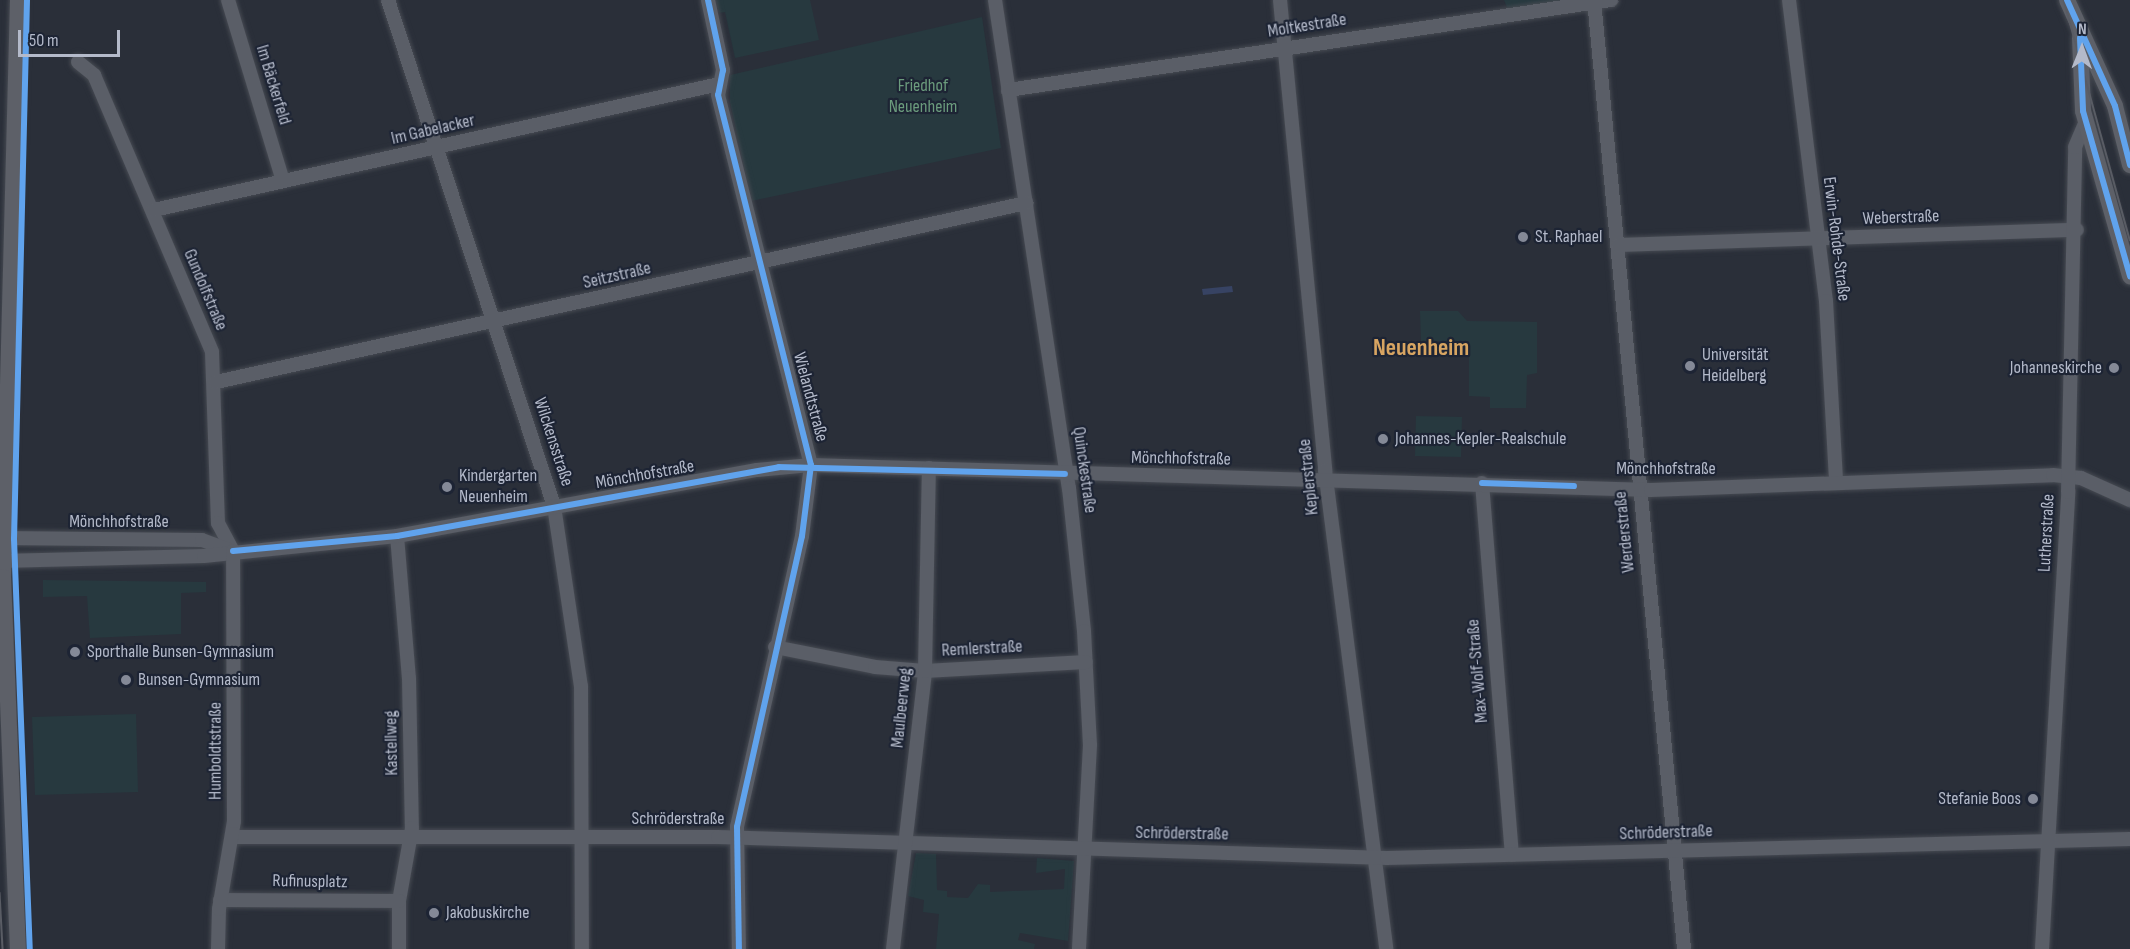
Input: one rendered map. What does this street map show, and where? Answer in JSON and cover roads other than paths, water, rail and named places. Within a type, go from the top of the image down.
[{"type":"main road","points":[[18,0],[2,538],[18,949]]},
{"type":"main road","points":[[2067,0],[2080,38],[2125,123],[2130,165]]},
{"type":"main road","points":[[2080,38],[2086,121],[2130,276]]},
{"type":"street","name":"Im Bäckerfeld","points":[[228,0],[283,181]]},
{"type":"street","name":"Wilckensstraße","points":[[388,0],[554,506],[581,686],[582,949]]},
{"type":"street","name":"Wielandtstraße","points":[[708,0],[723,70],[719,84],[760,262],[811,465],[802,536],[775,647],[737,838],[739,949]]},
{"type":"street","name":"Quinckestraße","points":[[995,0],[1065,474],[1086,662],[1088,849],[1080,949]]},
{"type":"street","name":"Keplerstraße","points":[[1280,0],[1327,487],[1386,949]]},
{"type":"street","points":[[1500,0],[1503,15]]},
{"type":"street","name":"Moltkestraße","points":[[1008,90],[1285,54],[1503,15],[1611,0]]},
{"type":"street","name":"Erwin-Rohde-Straße","points":[[1789,0],[1818,239],[1836,482]]},
{"type":"street","name":"Werderstraße","points":[[1594,2],[1684,949]]},
{"type":"street","name":"Gundolfstraße","points":[[78,62],[94,75],[154,210],[207,338],[216,382],[218,523],[233,551]]},
{"type":"street","name":"Im Gabelacker","points":[[154,210],[719,84]]},
{"type":"street","name":"Lutherstraße","points":[[2042,949],[2067,476],[2077,230],[2075,147],[2086,121]]},
{"type":"street","name":"Seitzstraße","points":[[216,382],[1026,203]]},
{"type":"street","name":"Weberstraße","points":[[1618,245],[2077,230]]},
{"type":"street","name":"Mönchhofstraße","points":[[2,561],[233,551],[397,536],[554,506],[811,465],[929,468],[1327,487],[1482,483],[1639,489],[2067,476],[2130,500]]},
{"type":"street","name":"Maulbeerweg","points":[[892,949],[907,843],[925,671],[929,468]]},
{"type":"street","name":"Max-Wolf-Straße","points":[[1482,483],[1512,855]]},
{"type":"street","name":"Kastellweg","points":[[397,536],[410,678],[410,839],[399,901],[399,949]]},
{"type":"street","name":"Mönchhofstraße","points":[[2,538],[202,540],[233,551]]},
{"type":"street","name":"Humboldtstraße","points":[[218,949],[220,900],[232,837],[233,551]]},
{"type":"street","name":"Remlerstraße","points":[[775,647],[875,667],[925,671],[1086,662]]},
{"type":"street","name":"Schröderstraße","points":[[232,837],[737,838],[1088,849],[1374,863],[1512,855],[2048,839],[2130,839]]},
{"type":"street","name":"Rufinusplatz","points":[[220,900],[399,901]]},
{"type":"water","points":[[1232,286],[1233,292],[1203,295],[1202,289]]},
{"type":"tram line","points":[[2064,0],[2130,240]]},
{"type":"tram line","points":[[0,893],[3,949]]},
{"type":"place","name":"St. Raphael","points":[[1523,237]]},
{"type":"place","name":"Universität Heidelberg","points":[[1690,366]]},
{"type":"place","name":"Johanneskirche","points":[[2114,368]]},
{"type":"place","name":"Johannes-Kepler-Realschule","points":[[1383,439]]},
{"type":"place","name":"Kindergarten Neuenheim","points":[[447,487]]},
{"type":"place","name":"Sporthalle Bunsen-Gymnasium","points":[[75,652]]},
{"type":"place","name":"Bunsen-Gymnasium","points":[[126,680]]},
{"type":"place","name":"Stefanie Boos","points":[[2033,799]]},
{"type":"place","name":"Jakobuskirche","points":[[434,913]]},
{"type":"district","name":"Neuenheim","points":[[1421,348]]},
{"type":"park label","name":"Friedhof Neuenheim","points":[[923,97]]}]
